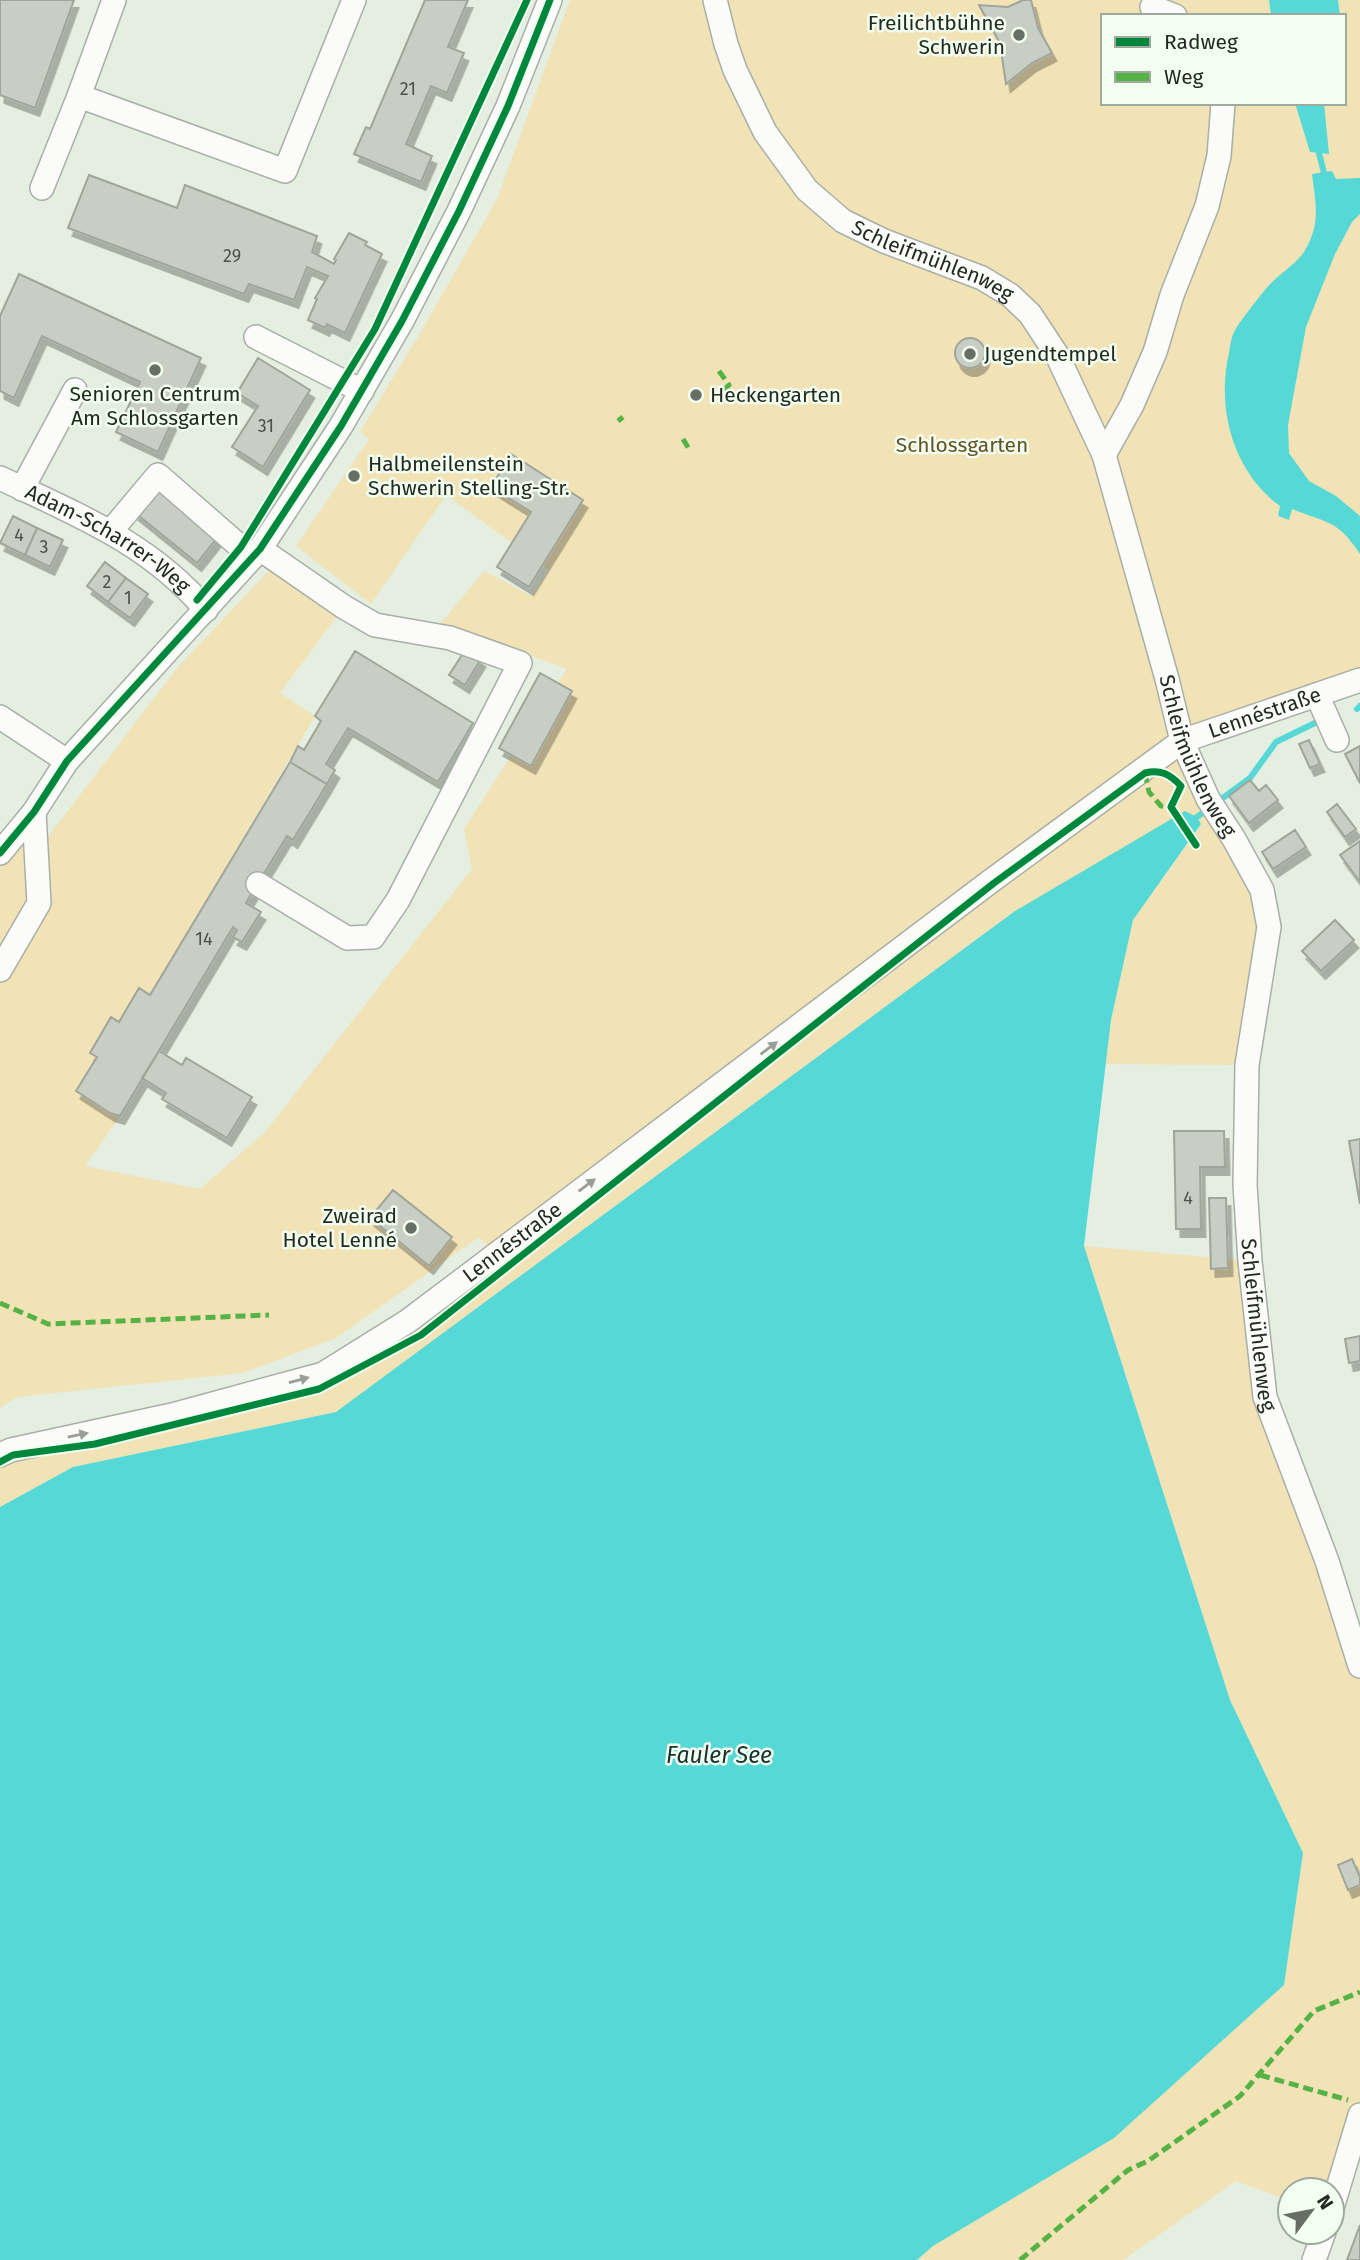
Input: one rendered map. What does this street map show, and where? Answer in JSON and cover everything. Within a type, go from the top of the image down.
[{"type":"street","points":[[42,188],[114,0]]},
{"type":"street","points":[[79,96],[285,171],[354,0]]},
{"type":"street","points":[[0,853],[34,812],[67,761],[256,552],[362,391],[459,211],[508,106],[550,0]]},
{"type":"street","name":"Schleifmühlenweg","points":[[715,0],[726,44],[747,95],[765,132],[807,190],[843,221],[884,242],[982,278],[1010,295],[1030,314],[1056,355],[1104,455],[1182,741],[1208,799],[1262,890],[1269,927],[1247,1065],[1245,1185],[1250,1261],[1265,1397],[1327,1561],[1360,1666]]},
{"type":"street","points":[[1152,7],[1170,14]]},
{"type":"street","points":[[1104,455],[1132,405],[1155,352],[1172,295],[1207,206],[1219,156],[1223,105]]},
{"type":"street","points":[[256,337],[362,391]]},
{"type":"street","points":[[22,489],[75,390]]},
{"type":"street","points":[[111,531],[158,475],[256,552],[375,625],[450,638],[520,663],[398,900],[373,937],[346,938],[258,884]]},
{"type":"street","name":"Adam-Scharrer-Weg","points":[[0,478],[111,531],[156,561],[206,610]]},
{"type":"street","name":"Lennéstraße","points":[[0,1455],[11,1450],[172,1415],[323,1374],[408,1321],[991,881],[1182,741],[1328,719],[1360,680]]},
{"type":"street","points":[[0,717],[67,761]]},
{"type":"street","points":[[0,970],[38,903],[34,812]]},
{"type":"street","points":[[1342,2176],[1360,2115]]},
{"type":"green space","name":"Schlossgarten","points":[[570,0],[1360,0],[1360,673],[1183,741],[1269,927],[1247,1065],[1106,1064],[1111,1020],[1133,920],[1201,825],[1015,911],[336,1412],[73,1467],[0,1507],[0,1456],[323,1374],[491,1251],[479,1237],[336,1338],[243,1373],[17,1397],[0,1408],[0,853],[9,844],[37,851],[178,667],[278,561],[344,607],[280,693],[315,716],[150,995],[139,989],[119,1022],[111,1018],[90,1052],[97,1057],[77,1091],[120,1116],[85,1166],[200,1189],[265,1132],[472,869],[464,829],[567,669],[441,623],[484,571],[532,596],[549,570],[446,495],[371,604],[296,546],[369,439],[360,432],[497,199]]},
{"type":"green space","points":[[1084,1246],[1250,1261],[1265,1397],[1360,1666],[1360,2115],[1337,2176],[1276,2176],[1276,2196],[1236,2181],[1123,2260],[917,2260],[1303,1853],[1230,1700]]},
{"type":"water","points":[[1269,0],[1338,0],[1340,14],[1271,14]]},
{"type":"water","points":[[1296,105],[1324,105],[1329,154],[1310,152]]},
{"type":"water","points":[[1332,171],[1336,179],[1360,178],[1360,214],[1352,222],[1335,254],[1306,327],[1288,425],[1289,453],[1309,481],[1336,496],[1360,516],[1360,554],[1345,535],[1323,520],[1292,509],[1289,520],[1278,516],[1280,506],[1250,475],[1240,457],[1227,417],[1225,395],[1234,332],[1269,285],[1306,249],[1316,218],[1312,174]]},
{"type":"water","name":"Fauler See","points":[[1185,811],[1197,817],[1201,824],[1133,920],[1111,1020],[1084,1246],[1230,1700],[1303,1853],[1284,1985],[1114,2138],[933,2246],[917,2260],[0,2260],[0,1507],[73,1467],[336,1412],[1015,911]]},
{"type":"building","points":[[0,0],[74,0],[35,108],[0,95]]},
{"type":"building","points":[[425,0],[468,0],[448,47],[464,53],[447,93],[431,86],[406,144],[432,156],[421,182],[354,154],[366,127],[370,129]]},
{"type":"building","name":"Freilichtbühne Schwerin","points":[[1023,0],[1031,0],[1038,28],[1052,53],[1032,63],[1006,84],[1000,43],[979,5],[1008,7]]},
{"type":"building","points":[[89,175],[177,208],[185,185],[317,236],[312,252],[334,264],[334,259],[349,233],[382,254],[345,333],[327,324],[325,328],[308,320],[317,299],[315,298],[328,276],[307,267],[294,300],[249,284],[244,294],[68,228]]},
{"type":"building","name":"Senioren Centrum Am Schlossgarten","points":[[19,274],[201,358],[158,452],[116,432],[140,382],[42,336],[14,398],[0,391],[0,316]]},
{"type":"building","name":"Jugendtempel","points":[[970,338],[980,343],[985,353],[980,363],[970,368],[960,363],[955,353],[960,343]]},
{"type":"building","points":[[258,358],[310,390],[263,467],[232,447],[258,406],[237,393]]},
{"type":"building","points":[[511,454],[583,500],[529,587],[497,567],[531,512],[491,487]]},
{"type":"building","points":[[154,487],[217,538],[197,563],[134,512]]},
{"type":"building","points":[[13,516],[37,528],[25,555],[0,543]]},
{"type":"building","points":[[37,528],[63,540],[50,567],[25,555]]},
{"type":"building","points":[[105,562],[126,578],[108,602],[87,586]]},
{"type":"building","points":[[126,578],[148,594],[130,618],[108,602]]},
{"type":"building","points":[[466,649],[481,659],[465,685],[449,675]]},
{"type":"building","points":[[355,651],[473,723],[438,782],[348,728],[326,764],[335,770],[327,784],[290,762],[298,746],[304,750],[321,721],[315,716]]},
{"type":"building","points":[[540,673],[572,691],[531,766],[499,748]]},
{"type":"building","points":[[1309,740],[1320,764],[1310,768],[1299,744]]},
{"type":"building","points":[[1360,746],[1360,783],[1345,754]]},
{"type":"building","points":[[290,762],[327,784],[293,840],[287,836],[246,903],[261,912],[242,942],[233,937],[237,930],[233,927],[120,1116],[110,1113],[76,1091],[97,1057],[90,1053],[111,1017],[119,1022],[139,988],[150,995]]},
{"type":"building","points":[[1250,780],[1259,791],[1266,785],[1278,800],[1249,823],[1229,796]]},
{"type":"building","points":[[1337,804],[1356,829],[1345,837],[1327,812]]},
{"type":"building","points":[[1295,830],[1306,847],[1273,869],[1262,852]]},
{"type":"building","points":[[1360,841],[1360,882],[1340,855]]},
{"type":"building","points":[[1335,920],[1354,940],[1321,971],[1302,951]]},
{"type":"building","points":[[159,1051],[182,1065],[186,1058],[252,1097],[227,1138],[162,1099],[166,1093],[142,1078]]},
{"type":"building","points":[[1174,1131],[1224,1131],[1225,1167],[1200,1167],[1201,1229],[1176,1229]]},
{"type":"building","points":[[1360,1139],[1360,1204],[1349,1141]]},
{"type":"building","name":"Zweirad Hotel Lenné","points":[[393,1190],[452,1237],[429,1266],[370,1218]]},
{"type":"building","points":[[1209,1198],[1226,1198],[1228,1268],[1211,1269]]},
{"type":"building","points":[[1360,1336],[1360,1361],[1349,1363],[1345,1339]]},
{"type":"building","points":[[1352,1859],[1360,1877],[1360,1885],[1348,1890],[1338,1865]]},
{"type":"building","points":[[1360,2225],[1360,2260],[1347,2260]]},
{"type":"waterway","points":[[1319,153],[1325,177]]},
{"type":"waterway","points":[[1357,709],[1360,706]]},
{"type":"waterway","points":[[1197,817],[1250,778],[1276,742],[1323,719]]},
{"type":"marked path","points":[[719,371],[729,385],[725,394]]},
{"type":"marked path","points":[[618,421],[623,417]]},
{"type":"marked path","points":[[683,439],[689,449]]},
{"type":"marked path","points":[[1145,773],[1149,792],[1161,806],[1171,807]]},
{"type":"marked path","points":[[0,1303],[48,1324],[269,1315]]},
{"type":"marked path","points":[[1020,2260],[1128,2170],[1148,2161],[1240,2096],[1314,2011],[1360,1992]]},
{"type":"marked path","points":[[1260,2075],[1348,2100]]},
{"type":"cycle path","points":[[197,600],[241,547],[375,329],[527,0]]},
{"type":"cycle path","points":[[0,853],[34,812],[67,761],[260,549],[341,426],[402,321],[459,211],[508,106],[550,0]]},
{"type":"cycle path","points":[[0,1462],[13,1455],[95,1444],[319,1389],[421,1335],[994,883],[1145,773],[1165,774],[1181,786],[1171,807],[1196,845]]},
{"type":"place","name":"Freilichtbühne Schwerin","points":[[1019,35]]},
{"type":"place","name":"Jugendtempel","points":[[970,354]]},
{"type":"place","name":"Senioren Centrum Am Schlossgarten","points":[[155,370]]},
{"type":"place","name":"Heckengarten","points":[[696,395]]},
{"type":"place","name":"Halbmeilenstein Schwerin Stelling-Str.","points":[[354,476]]},
{"type":"place","name":"Zweirad Hotel Lenné","points":[[411,1228]]}]
